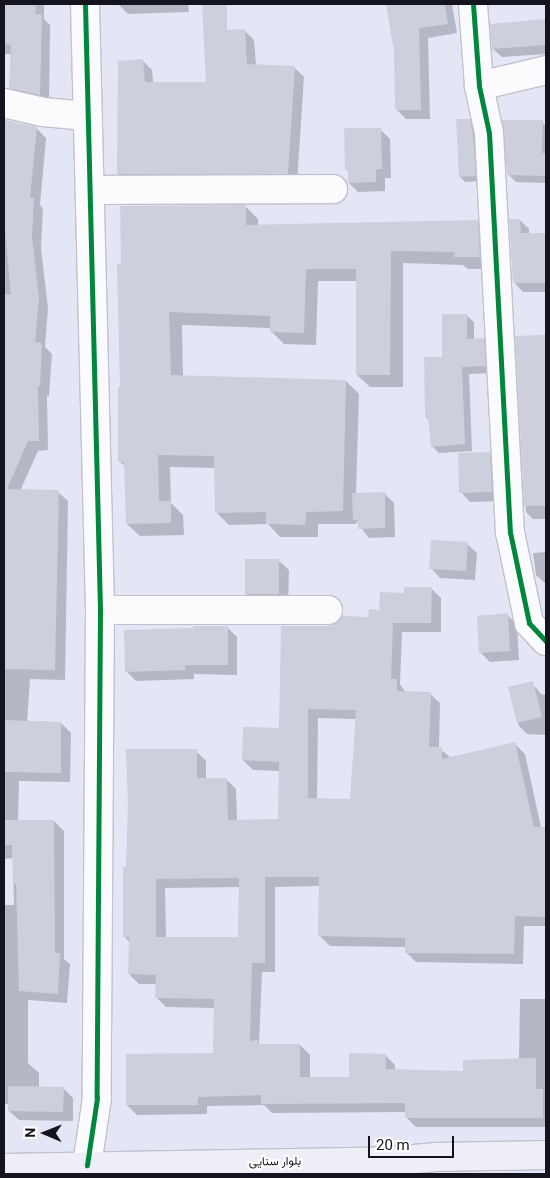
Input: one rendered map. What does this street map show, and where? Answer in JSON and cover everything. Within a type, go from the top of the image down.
[{"type":"main road","name":"بلوار سنایی","points":[[4,1168],[87,1165],[392,1161],[436,1157],[546,1155]]},
{"type":"street","points":[[85,4],[100,610],[96,1098],[87,1165]]},
{"type":"street","points":[[473,4],[479,86],[489,132],[510,532],[529,623],[546,641]]},
{"type":"street","points":[[479,86],[546,70]]},
{"type":"street","points":[[4,103],[43,112],[87,116]]},
{"type":"street","points":[[90,190],[333,189]]},
{"type":"street","points":[[100,610],[328,610]]},
{"type":"building","points":[[4,4],[36,4],[35,14],[42,15],[40,95],[9,88],[11,45],[4,44]]},
{"type":"building","points":[[202,4],[227,4],[227,30],[245,29],[247,64],[295,66],[288,174],[117,174],[118,61],[143,59],[145,82],[206,82]]},
{"type":"building","points":[[386,4],[445,4],[448,24],[419,28],[421,110],[395,110],[394,52]]},
{"type":"building","points":[[546,19],[546,45],[492,49],[490,24]]},
{"type":"building","points":[[456,119],[470,119],[476,176],[459,177]]},
{"type":"building","points":[[4,120],[37,127],[30,198],[34,198],[32,237],[39,297],[35,342],[42,343],[40,386],[38,386],[39,441],[28,441],[7,489],[59,490],[55,670],[4,669],[4,294],[11,295],[4,219]]},
{"type":"building","points":[[502,120],[543,120],[542,153],[546,153],[546,176],[507,175]]},
{"type":"building","points":[[344,128],[381,128],[382,169],[376,169],[376,182],[348,183],[348,170],[345,170]]},
{"type":"building","points":[[246,205],[246,225],[478,220],[480,257],[454,257],[454,252],[391,251],[390,375],[356,375],[356,269],[306,269],[304,333],[270,332],[270,316],[169,312],[171,375],[346,380],[343,511],[306,512],[305,525],[266,524],[266,512],[215,513],[214,456],[158,455],[159,501],[171,501],[171,523],[126,524],[124,462],[118,462],[118,387],[120,387],[117,264],[121,263],[120,206]]},
{"type":"building","points":[[509,219],[520,219],[521,233],[546,233],[546,283],[513,283]]},
{"type":"building","points":[[442,314],[467,314],[467,339],[484,338],[486,366],[462,367],[465,444],[431,447],[428,417],[425,417],[424,357],[442,357]]},
{"type":"building","points":[[546,335],[546,506],[524,506],[515,336]]},
{"type":"building","points":[[490,452],[492,492],[459,493],[458,453]]},
{"type":"building","points":[[385,492],[385,528],[358,529],[358,520],[353,520],[352,493]]},
{"type":"building","points":[[431,540],[468,542],[466,571],[429,569]]},
{"type":"building","points":[[245,559],[279,559],[279,594],[245,594]]},
{"type":"building","points":[[404,587],[432,587],[431,623],[393,623],[391,679],[397,679],[397,691],[431,692],[429,747],[442,747],[442,759],[515,742],[534,827],[546,827],[546,917],[515,916],[514,954],[405,953],[405,938],[318,936],[319,877],[265,877],[265,963],[252,963],[250,1041],[258,1040],[258,1044],[300,1044],[300,1077],[349,1077],[349,1053],[386,1054],[386,1069],[463,1071],[463,1060],[536,1058],[536,1089],[543,1089],[543,1118],[405,1118],[405,1103],[261,1104],[261,1095],[198,1097],[198,1105],[126,1105],[126,1054],[213,1053],[214,999],[155,998],[156,975],[128,974],[129,937],[123,937],[123,867],[126,867],[128,805],[126,749],[197,749],[197,778],[227,778],[228,820],[278,819],[279,762],[242,760],[243,727],[279,728],[281,626],[328,626],[336,623],[342,616],[368,617],[369,609],[379,610],[380,592],[404,593]],"holes":[[[308,709],[356,710],[350,799],[308,798]],[[239,878],[238,937],[156,937],[156,879]]]},
{"type":"building","points":[[508,613],[510,651],[479,653],[477,616]]},
{"type":"building","points":[[193,626],[228,626],[228,665],[185,665],[185,670],[125,672],[124,630],[193,628]]},
{"type":"building","points":[[533,681],[542,717],[517,723],[508,687]]},
{"type":"building","points":[[4,720],[61,722],[61,773],[4,772]]},
{"type":"building","points":[[4,820],[54,820],[55,953],[60,953],[58,994],[19,991],[16,884],[13,884],[12,845],[4,845]]},
{"type":"building","points":[[8,1086],[64,1087],[63,1112],[8,1111]]},
{"type":"cycle path","points":[[85,4],[100,610],[97,1098],[87,1165]]},
{"type":"cycle path","points":[[473,4],[479,86],[489,133],[510,532],[529,623],[546,641]]}]
